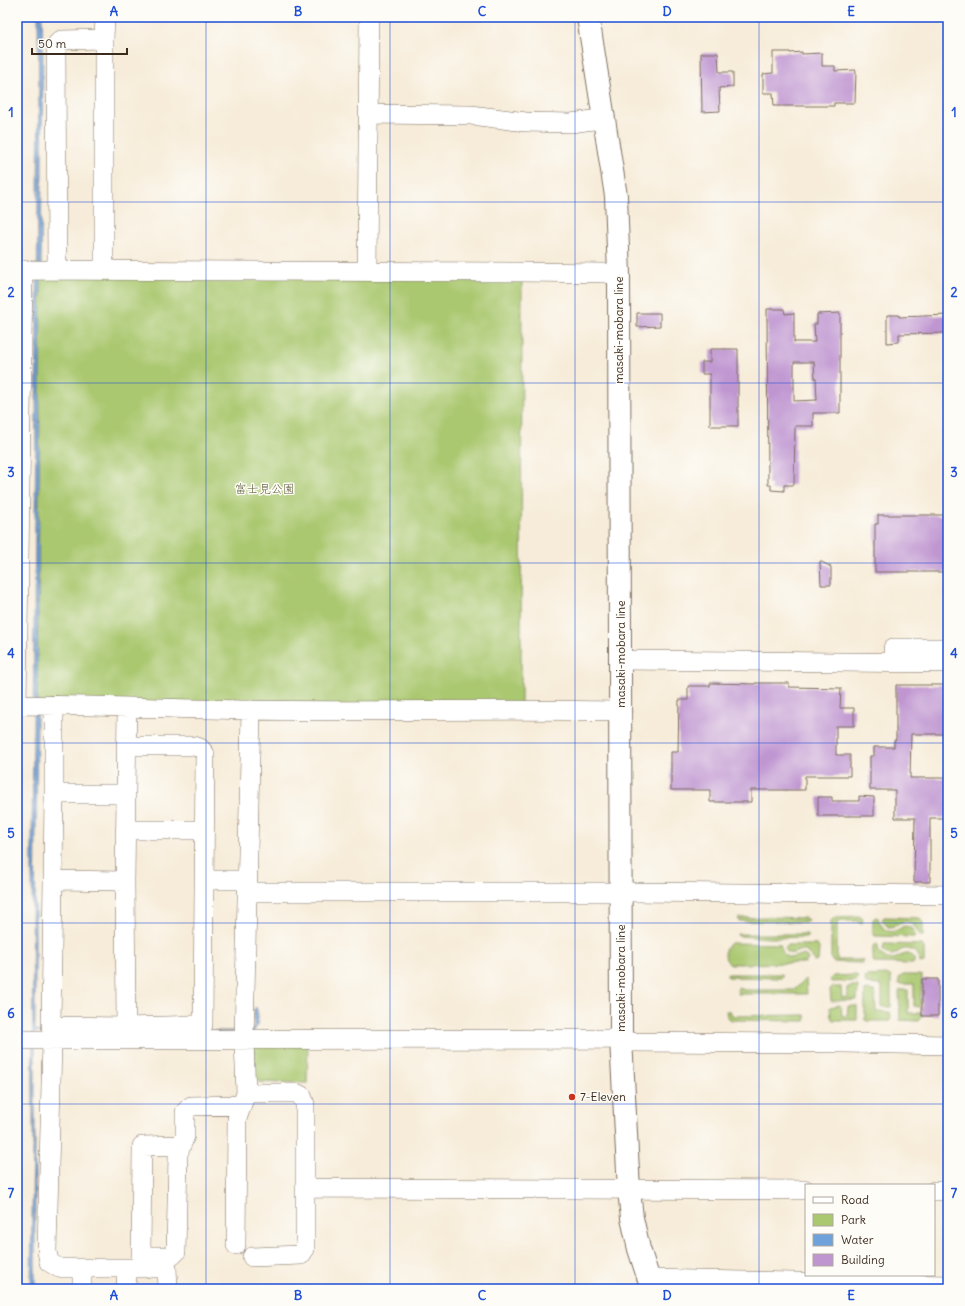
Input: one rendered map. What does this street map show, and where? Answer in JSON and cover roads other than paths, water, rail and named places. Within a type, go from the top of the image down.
[{"type":"main road","name":"masaki-mobara line","points":[[588,17],[616,196],[619,275],[622,1039],[629,1190],[632,1218],[639,1249],[650,1284]]},
{"type":"street","points":[[104,270],[105,17]]},
{"type":"street","points":[[367,271],[369,17]]},
{"type":"street","points":[[57,270],[56,45],[61,40],[104,40]]},
{"type":"street","points":[[368,114],[471,115],[526,122],[571,123],[592,120],[605,121]]},
{"type":"street","points":[[619,275],[574,272],[20,270],[17,705],[251,710],[620,711]]},
{"type":"street","points":[[893,648],[948,648]]},
{"type":"street","points":[[621,660],[948,663]]},
{"type":"street","points":[[54,705],[51,1026],[126,1028],[203,1026],[205,754],[200,748],[194,746],[126,746]]},
{"type":"street","points":[[126,1028],[125,830],[127,707]]},
{"type":"street","points":[[236,1245],[237,1118],[243,1099],[251,710]]},
{"type":"street","points":[[54,794],[126,794]]},
{"type":"street","points":[[125,830],[204,830]]},
{"type":"street","points":[[53,880],[125,881]]},
{"type":"street","points":[[204,880],[248,886],[621,892],[948,895]]},
{"type":"street","points":[[17,1040],[622,1039],[630,1042],[948,1045]]},
{"type":"street","points":[[52,1041],[47,1257],[49,1262],[59,1268],[167,1268],[168,1289]]},
{"type":"street","points":[[110,1256],[172,1256],[176,1252],[178,1154],[185,1136],[185,1112],[191,1106],[296,1093],[302,1096],[305,1104],[305,1249],[301,1255],[252,1256]]},
{"type":"street","points":[[141,1256],[142,1146],[181,1145]]},
{"type":"street","points":[[305,1188],[805,1190]]},
{"type":"street","points":[[935,1191],[948,1191]]},
{"type":"street","points":[[82,1268],[82,1289]]},
{"type":"street","points":[[126,1289],[127,1269]]},
{"type":"street","points":[[650,1284],[948,1285]]},
{"type":"water","points":[[38,17],[42,17],[43,53],[35,930],[35,1029],[39,1032],[35,1032],[35,1289],[31,1289],[33,1141],[32,847],[39,94]]},
{"type":"water","points":[[256,1007],[258,1013],[257,1024],[253,1032],[39,1032],[251,1031],[254,1027],[254,1009]]},
{"type":"place","name":"7-Eleven","points":[[572,1097]]},
{"type":"park label","name":"富士見公園","points":[[265,489]]}]
